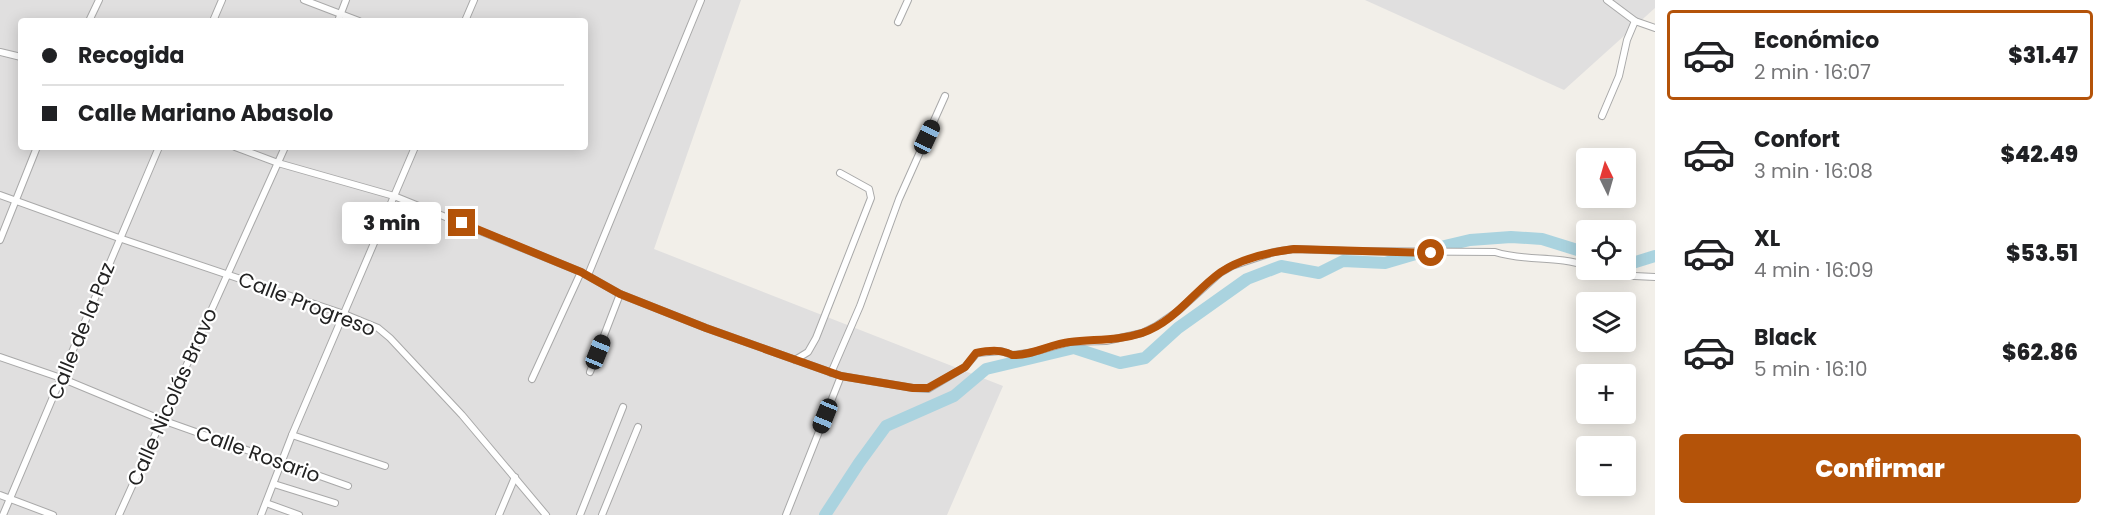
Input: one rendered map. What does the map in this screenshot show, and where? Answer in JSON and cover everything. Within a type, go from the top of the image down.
[{"type":"street","points":[[90,18],[99,0]]},
{"type":"street","points":[[214,18],[222,0]]},
{"type":"street","points":[[304,0],[351,18]]},
{"type":"street","points":[[339,18],[346,0]]},
{"type":"street","points":[[466,18],[474,0]]},
{"type":"street","points":[[588,275],[700,0]]},
{"type":"street","points":[[898,22],[908,0]]},
{"type":"street","points":[[1607,0],[1635,21],[1655,28]]},
{"type":"street","points":[[1602,116],[1619,76],[1627,40],[1635,21]]},
{"type":"street","points":[[0,52],[18,56]]},
{"type":"street","points":[[831,373],[860,306],[899,199],[945,96]]},
{"type":"street","points":[[0,240],[36,150]]},
{"type":"street","name":"Calle de la Paz","points":[[3,515],[158,150]]},
{"type":"street","points":[[243,150],[278,163],[394,196],[588,275],[620,294],[831,373],[913,388],[928,388],[965,367],[973,356],[984,351],[1001,351],[1012,355],[1034,352],[1070,342],[1106,340],[1142,333],[1178,311],[1232,266],[1274,252],[1294,249],[1495,252],[1510,257],[1562,260],[1576,263]]},
{"type":"street","name":"Calle Nicolás Bravo","points":[[118,515],[284,150]]},
{"type":"street","points":[[261,515],[292,435],[414,150]]},
{"type":"street","points":[[795,360],[808,352],[816,338],[871,198],[869,189],[840,173]]},
{"type":"street","name":"Calle Progreso","points":[[0,195],[119,238],[228,273],[378,328],[462,415],[546,515]]},
{"type":"street","points":[[532,379],[581,272]]},
{"type":"street","points":[[1636,276],[1655,277]]},
{"type":"street","points":[[590,372],[620,294]]},
{"type":"street","name":"Calle Rosario","points":[[0,357],[61,378],[162,420],[348,486]]},
{"type":"street","points":[[786,515],[841,376]]},
{"type":"street","points":[[580,515],[623,406]]},
{"type":"street","points":[[602,515],[638,427]]},
{"type":"street","points":[[292,435],[385,466]]},
{"type":"street","points":[[499,515],[515,477]]},
{"type":"street","points":[[274,484],[335,503]]},
{"type":"street","points":[[0,495],[53,515]]},
{"type":"street","points":[[266,503],[298,515]]},
{"type":"shaded area","points":[[0,0],[741,0],[654,249],[1003,386],[947,515],[0,515]]},
{"type":"shaded area","points":[[1365,0],[1655,0],[1655,8],[1564,90]]},
{"type":"waterway","points":[[825,515],[886,426],[954,396],[986,369],[1074,348],[1120,363],[1145,358],[1178,328],[1247,279],[1281,266],[1319,273],[1343,261],[1385,263],[1470,240],[1511,237],[1542,239],[1576,250]]},
{"type":"waterway","points":[[1636,262],[1655,256]]},
{"type":"route","points":[[462,223],[581,272],[620,294],[706,328],[841,376],[913,388],[928,388],[937,385],[965,367],[976,353],[984,351],[1001,351],[1012,355],[1034,352],[1070,342],[1106,340],[1142,333],[1178,311],[1232,266],[1274,252],[1294,249],[1431,253]]}]
